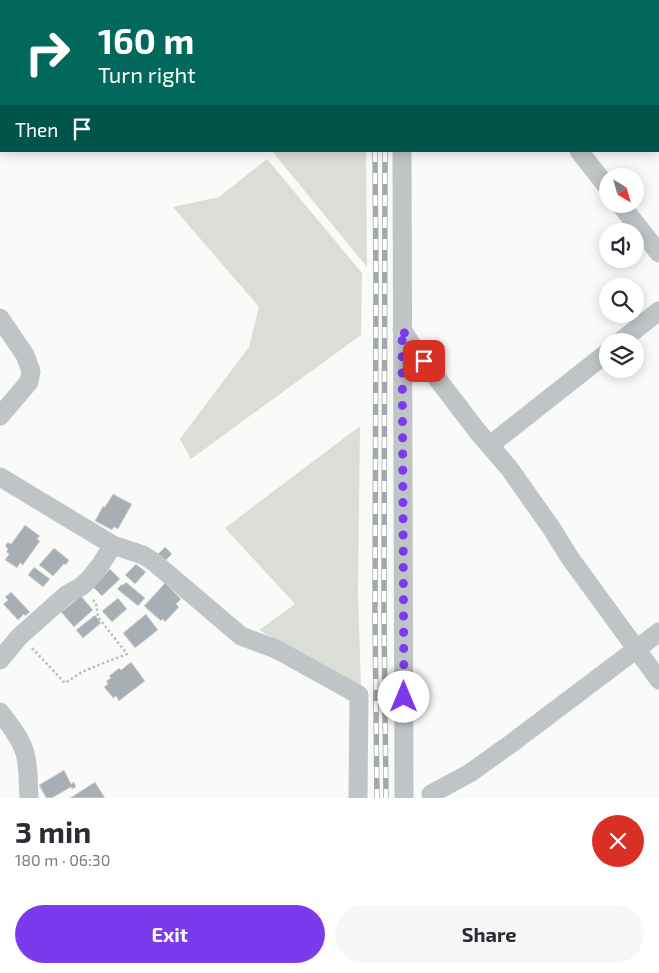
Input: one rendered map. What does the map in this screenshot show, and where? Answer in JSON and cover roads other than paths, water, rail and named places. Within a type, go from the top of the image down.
[{"type":"street","points":[[402,152],[404,798]]},
{"type":"street","points":[[580,152],[599,177]]},
{"type":"street","points":[[627,213],[659,253]]},
{"type":"street","points":[[630,333],[659,311]]},
{"type":"street","points":[[0,318],[25,356],[32,371],[29,382],[0,416]]},
{"type":"street","points":[[402,329],[413,347],[478,432],[509,468],[570,558],[659,680]]},
{"type":"street","points":[[490,445],[599,359]]},
{"type":"street","points":[[0,478],[113,545],[144,555],[241,636],[276,649],[359,695],[358,798]]},
{"type":"street","points":[[0,660],[19,637],[66,595],[82,586],[91,577],[113,545]]},
{"type":"street","points":[[404,774],[433,796],[477,768],[659,632]]},
{"type":"street","points":[[0,712],[13,729],[24,750],[29,798]]},
{"type":"railway","points":[[375,152],[377,798]]},
{"type":"railway","points":[[385,152],[384,616],[386,798]]}]
